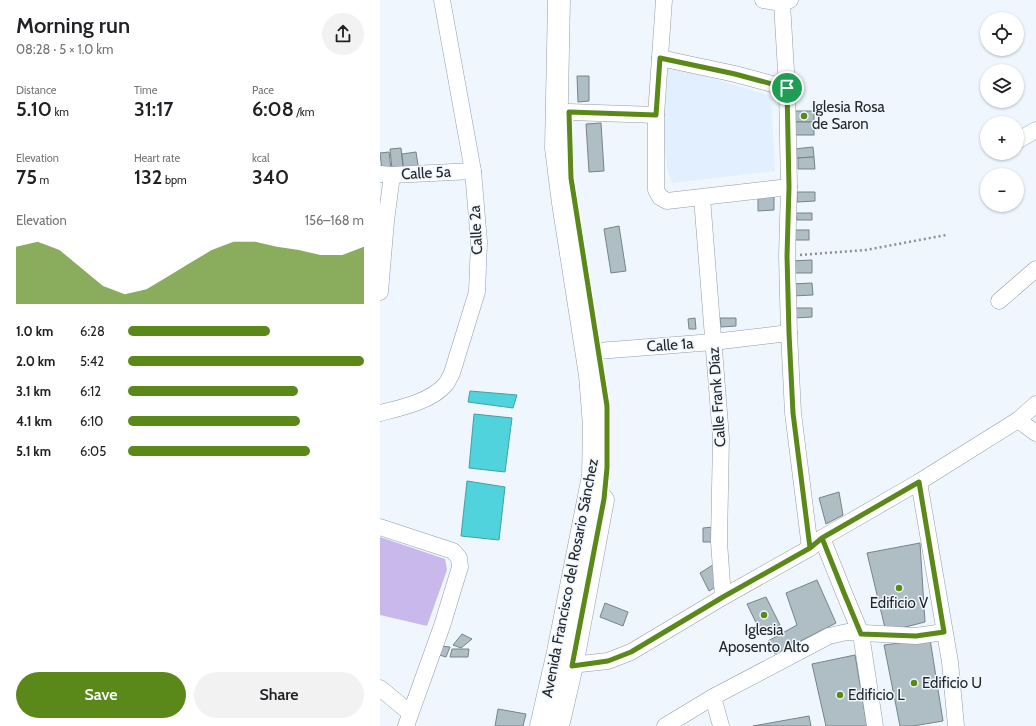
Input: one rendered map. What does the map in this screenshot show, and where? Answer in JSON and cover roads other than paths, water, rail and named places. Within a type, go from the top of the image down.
[{"type":"main road","name":"Avenida Francisco del Rosario Sánchez","points":[[558,726],[563,666],[592,476],[594,450],[594,426],[590,375],[563,203],[556,148],[559,0]]},
{"type":"main road","name":"Avenida Francisco del Rosario Sánchez","points":[[541,726],[563,666],[604,499],[607,468],[607,406],[571,178],[567,81],[572,0]]},
{"type":"street","name":"Calle 2a","points":[[380,413],[402,408],[427,399],[445,385],[452,373],[477,292],[479,242],[472,171],[442,0]]},
{"type":"street","points":[[664,0],[656,115],[656,190],[660,197],[667,201],[789,187]]},
{"type":"street","points":[[762,0],[785,1],[789,187],[787,256],[793,413],[816,543],[844,593],[861,634],[875,726]]},
{"type":"street","points":[[660,58],[735,74],[787,88]]},
{"type":"street","points":[[569,112],[656,115]]},
{"type":"street","points":[[1024,137],[1036,130]]},
{"type":"street","name":"Calle 5a","points":[[386,174],[472,171]]},
{"type":"street","points":[[380,292],[386,221],[386,174]]},
{"type":"street","name":"Calle Frank Díaz","points":[[702,198],[721,438],[719,542],[723,597]]},
{"type":"street","points":[[1000,301],[1036,269]]},
{"type":"street","name":"Calle 1a","points":[[598,351],[713,342],[789,333]]},
{"type":"street","points":[[563,666],[608,661],[631,652],[919,482],[1018,420],[1036,404]]},
{"type":"street","points":[[1018,420],[1036,433]]},
{"type":"street","points":[[919,482],[950,662],[956,726]]},
{"type":"street","points":[[380,527],[453,551],[459,558],[460,567],[442,626],[408,720],[380,688]]},
{"type":"street","points":[[665,726],[713,697],[829,636],[847,632],[916,636],[944,632]]},
{"type":"street","points":[[713,697],[721,726]]},
{"type":"water","points":[[470,391],[517,395],[513,408],[468,402]]},
{"type":"water","points":[[474,414],[512,418],[505,472],[469,468]]},
{"type":"water","points":[[467,481],[505,487],[499,540],[461,536]]},
{"type":"place","name":"Iglesia Rosa de Saron","points":[[804,116]]},
{"type":"place","name":"Edificio V","points":[[899,588]]},
{"type":"place","name":"Iglesia Aposento Alto","points":[[764,615]]},
{"type":"place","name":"Edificio U","points":[[914,683]]},
{"type":"place","name":"Edificio L","points":[[840,695]]}]
